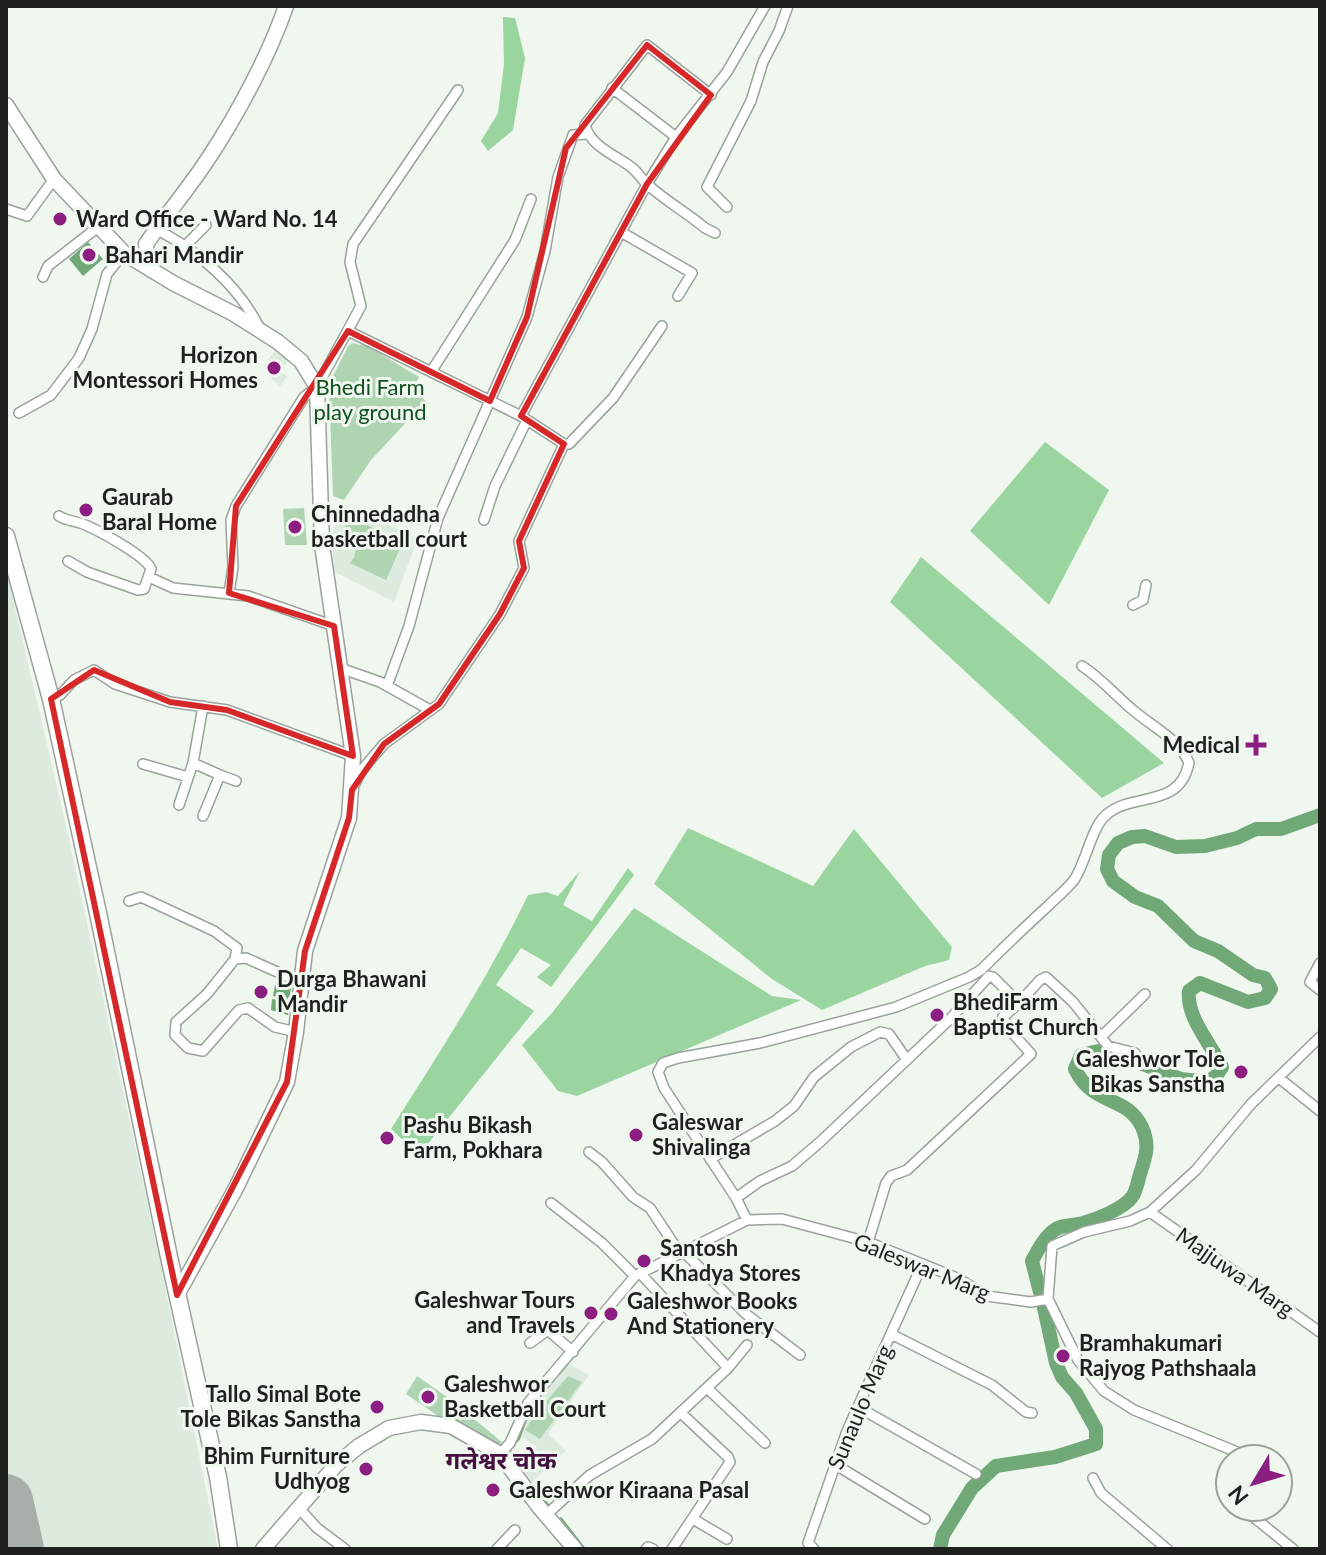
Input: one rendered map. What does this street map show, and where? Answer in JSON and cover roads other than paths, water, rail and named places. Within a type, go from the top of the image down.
[{"type":"main road","points":[[6,536],[51,699],[218,1477],[229,1549]]},
{"type":"street","points":[[151,270],[146,244],[207,161],[279,26],[286,6]]},
{"type":"street","points":[[484,520],[524,418],[647,184],[676,137],[711,95],[765,6]]},
{"type":"street","points":[[727,207],[707,187],[751,101],[763,62],[788,6]]},
{"type":"street","points":[[711,95],[647,45],[585,125],[588,134],[616,159],[628,164],[647,184],[715,233]]},
{"type":"street","points":[[612,88],[676,137]]},
{"type":"street","points":[[229,593],[233,567],[231,520],[236,506],[304,397],[317,387],[361,306],[350,262],[353,244],[458,90]]},
{"type":"street","points":[[6,105],[54,179],[124,253],[260,330],[301,361],[317,387],[322,545],[353,756],[349,818],[305,951],[287,1082],[236,1188],[177,1295]]},
{"type":"street","points":[[387,686],[409,626],[438,518],[527,317],[545,251],[566,148],[573,135],[588,134]]},
{"type":"street","points":[[6,209],[27,216],[54,179]]},
{"type":"street","points":[[431,372],[515,240],[531,199]]},
{"type":"street","points":[[185,246],[206,225]]},
{"type":"street","points":[[43,277],[48,266],[98,227]]},
{"type":"street","points":[[156,229],[201,257],[228,284],[252,314],[260,330]]},
{"type":"street","points":[[621,232],[692,273],[678,296]]},
{"type":"street","points":[[19,413],[51,395],[79,358],[92,329],[107,274],[124,253]]},
{"type":"street","points":[[348,331],[524,418],[564,444],[569,444],[613,398],[662,326]]},
{"type":"street","points":[[352,790],[360,772],[384,744],[439,704],[500,614],[524,568],[519,541],[564,444]]},
{"type":"street","points":[[59,516],[84,524],[142,558],[149,564],[149,577],[144,589],[138,590],[87,572],[68,561]]},
{"type":"street","points":[[149,577],[173,588],[248,596],[334,626]]},
{"type":"street","points":[[1133,605],[1143,600],[1146,585]]},
{"type":"street","points":[[747,1220],[664,1088],[658,1072],[663,1063],[760,1043],[896,1007],[969,977],[981,970],[1070,885],[1104,816],[1119,806],[1165,795],[1180,784],[1189,763],[1180,748],[1132,709],[1105,682],[1082,666]]},
{"type":"street","points":[[340,668],[387,686],[430,710]]},
{"type":"street","points":[[51,699],[74,680],[94,670],[115,684],[170,702],[241,714],[353,756]]},
{"type":"street","points":[[179,805],[193,763],[203,706]]},
{"type":"street","points":[[193,763],[236,781]]},
{"type":"street","points":[[143,764],[188,777]]},
{"type":"street","points":[[203,816],[220,775]]},
{"type":"street","points":[[129,901],[141,897],[214,931],[237,948],[235,959],[207,994],[176,1022],[175,1035],[188,1048],[203,1051],[239,1010],[248,1008],[275,1027],[296,1032]]},
{"type":"street","points":[[235,959],[246,958],[302,983]]},
{"type":"street","points":[[1320,963],[1310,982],[1320,990]]},
{"type":"street","points":[[736,1198],[802,1158],[957,1012],[989,976],[1019,1003]]},
{"type":"street","points":[[868,1242],[891,1176],[907,1170],[1031,1054],[1008,1028],[1003,1017],[1040,980],[1046,977],[1073,1002],[1108,1046],[1135,1053]]},
{"type":"street","points":[[1101,1037],[1145,994]]},
{"type":"street","points":[[710,1159],[775,1121],[794,1106],[814,1077],[851,1047],[880,1032],[889,1034],[907,1060]]},
{"type":"street","points":[[1215,1443],[1134,1410],[1104,1391],[1078,1360],[1048,1299],[1052,1246],[1084,1232],[1130,1221],[1150,1212],[1196,1170],[1251,1104],[1320,1037]]},
{"type":"street","points":[[1279,1078],[1320,1111]]},
{"type":"street","points":[[589,1152],[633,1197],[650,1208],[681,1252],[746,1314],[800,1355]]},
{"type":"street","points":[[551,1203],[638,1275],[728,1368]]},
{"type":"street","name":"Majjuwa Marg","points":[[1150,1212],[1320,1332]]},
{"type":"street","name":"Galeswar Marg","points":[[500,1454],[510,1443],[528,1403],[573,1352],[605,1309],[638,1275],[747,1220],[782,1219],[868,1242],[957,1278],[987,1296],[1031,1302],[1048,1299]]},
{"type":"street","name":"Sunaulo Marg","points":[[814,1549],[808,1543],[858,1407],[922,1265]]},
{"type":"street","points":[[530,1343],[548,1330],[573,1352]]},
{"type":"street","points":[[891,1334],[992,1385],[1026,1412],[1032,1413]]},
{"type":"street","points":[[546,1515],[590,1475],[652,1439],[728,1368],[747,1345]]},
{"type":"street","points":[[707,1388],[765,1443]]},
{"type":"street","points":[[858,1407],[976,1474]]},
{"type":"street","points":[[672,1549],[730,1462],[681,1413]]},
{"type":"street","points":[[263,1549],[347,1456],[389,1428],[421,1422],[451,1426],[500,1454],[575,1549]]},
{"type":"street","points":[[836,1465],[925,1519]]},
{"type":"street","points":[[1093,1478],[1101,1493],[1167,1549]]},
{"type":"street","points":[[298,1507],[317,1528],[345,1549]]},
{"type":"street","points":[[693,1519],[727,1539]]},
{"type":"street","points":[[1261,1523],[1293,1549]]},
{"type":"street","points":[[497,1549],[515,1530]]},
{"type":"street","points":[[646,1549],[653,1549]]},
{"type":"waterway","points":[[1040,1292],[1032,1261],[1044,1241],[1056,1229],[1095,1219],[1128,1201],[1135,1192],[1145,1156],[1144,1133],[1135,1117],[1082,1081],[1075,1069],[1081,1055],[1115,1051],[1181,1079],[1207,1082],[1222,1067],[1191,1011],[1189,991],[1200,983],[1248,1002],[1265,998],[1271,989],[1265,978],[1253,975],[1218,951],[1194,941],[1158,906],[1135,897],[1113,881],[1107,869],[1109,855],[1118,843],[1132,837],[1145,836],[1176,847],[1205,846],[1237,838],[1256,829],[1281,829],[1320,815]]},
{"type":"waterway","points":[[955,1282],[977,1295]]},
{"type":"waterway","points":[[940,1549],[943,1535],[972,1488],[996,1466],[1055,1457],[1096,1444],[1096,1429],[1056,1363],[1043,1303]]},
{"type":"waterway","points":[[559,1374],[588,1339]]},
{"type":"waterway","points":[[515,1443],[530,1409]]},
{"type":"waterway","points":[[511,1448],[513,1460]]},
{"type":"waterway","points":[[524,1475],[549,1506]]},
{"type":"waterway","points":[[561,1518],[585,1549]]},
{"type":"place","name":"Ward Office - Ward No. 14","points":[[60,219]]},
{"type":"place","name":"Bahari Mandir","points":[[89,255]]},
{"type":"place","name":"Horizon Montessori Homes","points":[[274,368]]},
{"type":"place","name":"Gaurab Baral Home","points":[[86,510]]},
{"type":"place","name":"Chinnedadha basketball court","points":[[295,527]]},
{"type":"place","name":"Medical","points":[[1256,745]]},
{"type":"place","name":"Durga Bhawani Mandir","points":[[261,992]]},
{"type":"place","name":"BhediFarm Baptist Church","points":[[937,1015]]},
{"type":"place","name":"Galeshwor Tole Bikas Sanstha","points":[[1241,1072]]},
{"type":"place","name":"Galeswar Shivalinga","points":[[636,1135]]},
{"type":"place","name":"Pashu Bikash Farm, Pokhara","points":[[387,1138]]},
{"type":"place","name":"Santosh Khadya Stores","points":[[644,1261]]},
{"type":"place","name":"Galeshwar Tours and Travels","points":[[591,1313]]},
{"type":"place","name":"Galeshwor Books And Stationery","points":[[611,1314]]},
{"type":"place","name":"Bramhakumari Rajyog Pathshaala","points":[[1063,1356]]},
{"type":"place","name":"Galeshwor Basketball Court","points":[[428,1397]]},
{"type":"place","name":"Tallo Simal Bote Tole Bikas Sanstha","points":[[377,1407]]},
{"type":"place","name":"Bhim Furniture Udhyog","points":[[366,1469]]},
{"type":"place","name":"Galeshwor Kiraana Pasal","points":[[493,1490]]},
{"type":"district","name":"गलेश्वर चोक","points":[[501,1461]]},
{"type":"park label","name":"Bhedi Farm play ground","points":[[370,400]]}]
